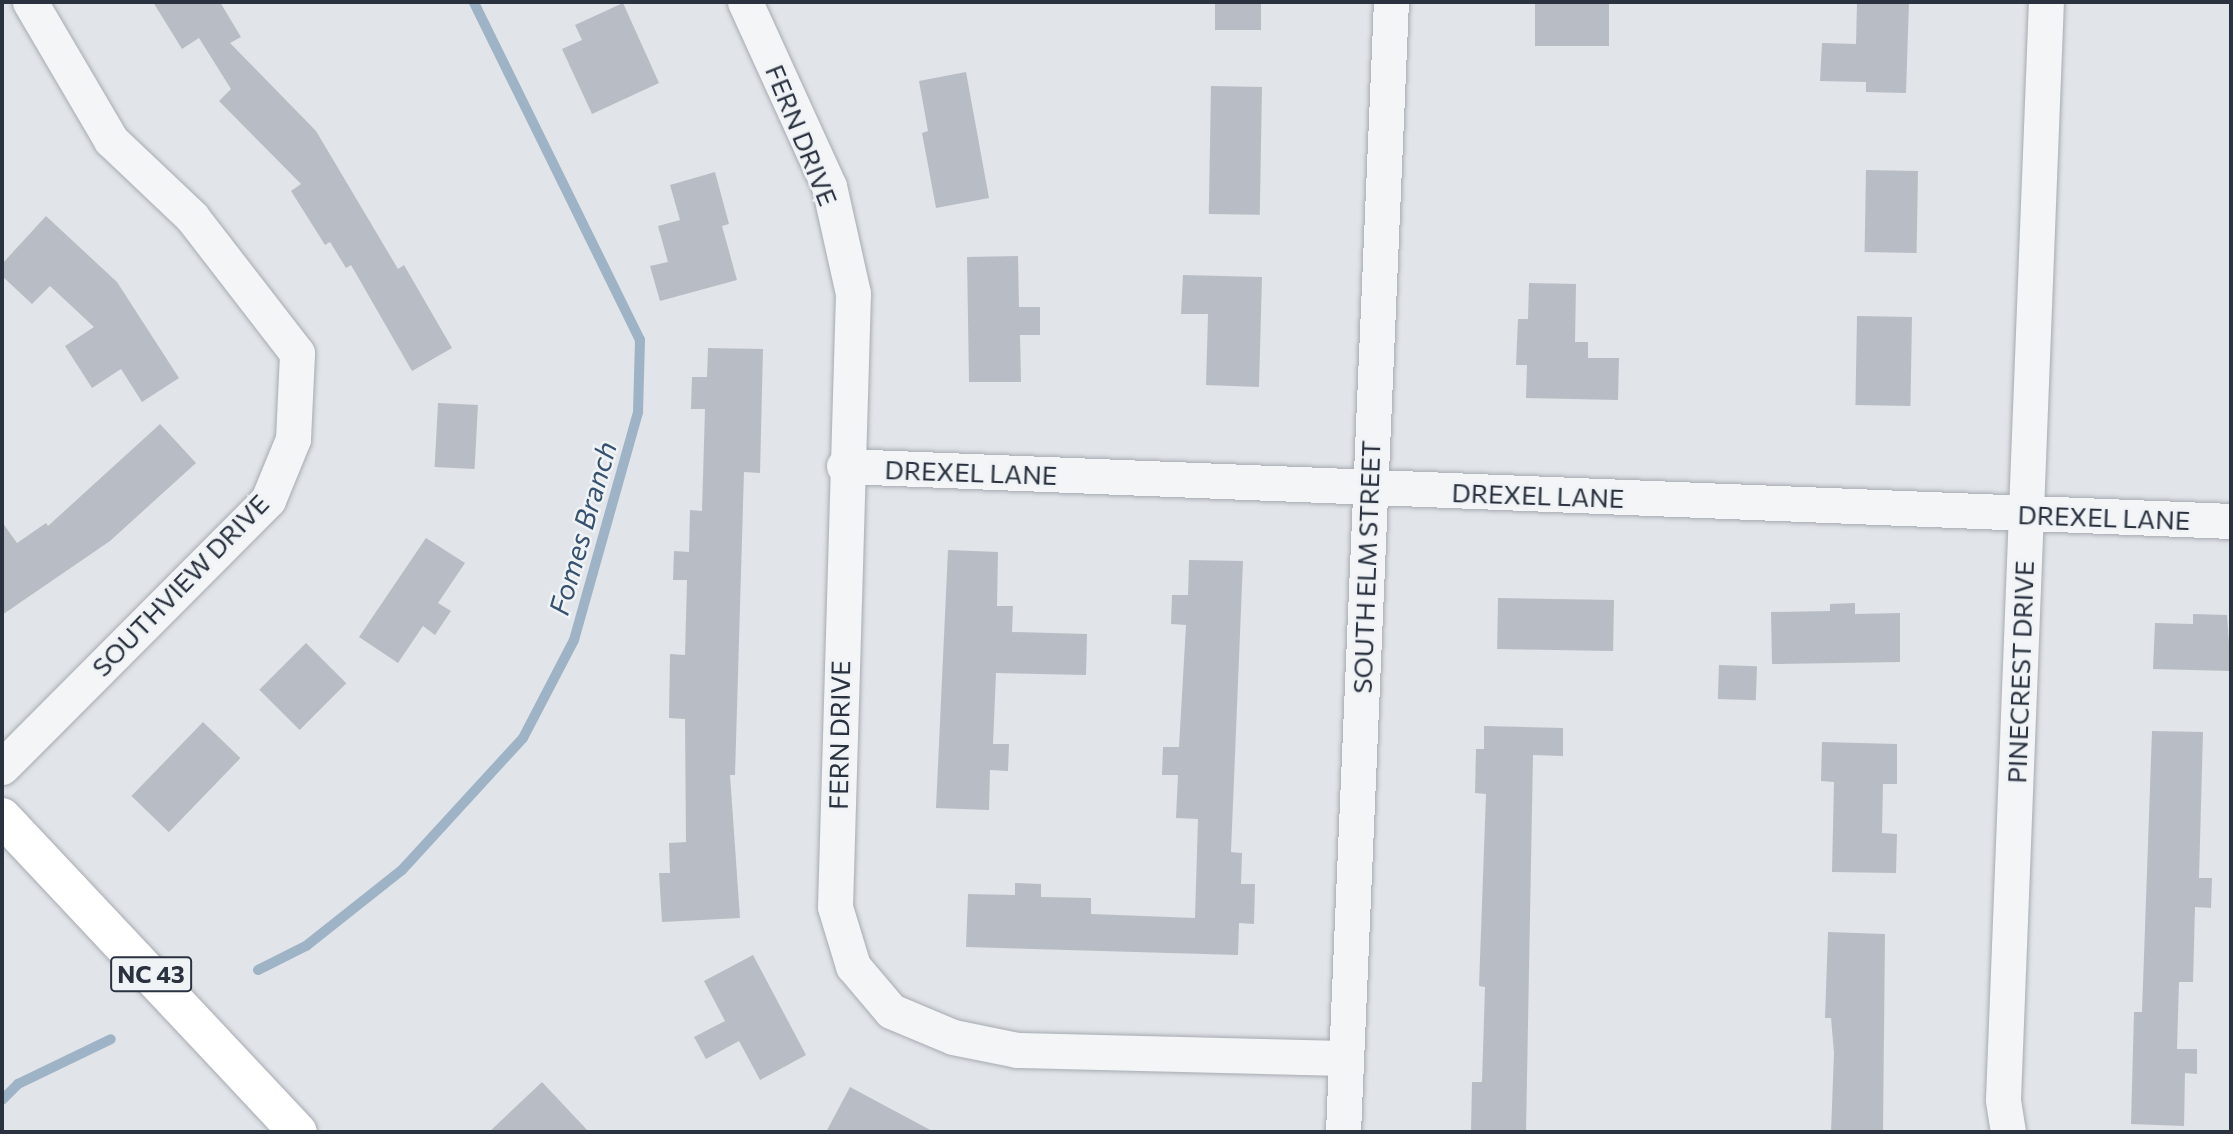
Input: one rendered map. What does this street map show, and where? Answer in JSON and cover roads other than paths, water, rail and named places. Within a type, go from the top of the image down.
[{"type":"main road","name":"NC 43","points":[[2,817],[299,1132]]},
{"type":"street","name":"SOUTHVIEW DRIVE","points":[[2,767],[268,500],[293,439],[297,353],[192,217],[111,140],[30,2]]},
{"type":"street","name":"FERN DRIVE","points":[[745,2],[829,186],[853,293],[845,466],[835,907],[853,967],[891,1011],[953,1037],[1017,1051],[1346,1058]]},
{"type":"street","name":"SOUTH ELM STREET","points":[[1343,1132],[1391,2]]},
{"type":"street","name":"PINECREST DRIVE","points":[[2008,1132],[2003,1099],[2046,2]]},
{"type":"street","name":"DREXEL LANE","points":[[845,466],[2231,521]]},
{"type":"waterway","name":"Fomes Branch","points":[[258,970],[306,946],[402,870],[523,738],[574,640],[638,412],[640,340],[474,2]]},
{"type":"waterway","name":"Fomes Branch","points":[[2,1100],[18,1084],[111,1039]]}]
